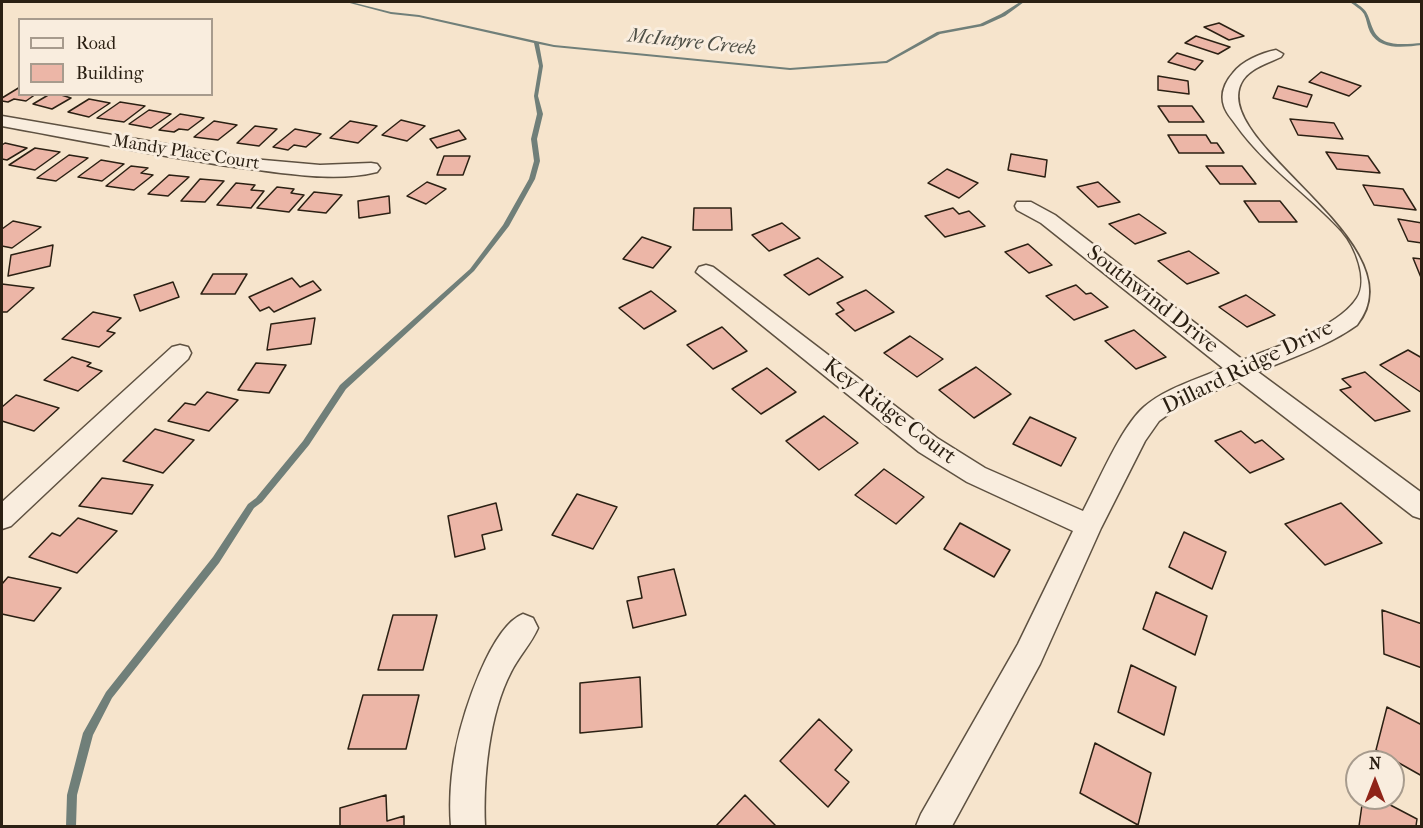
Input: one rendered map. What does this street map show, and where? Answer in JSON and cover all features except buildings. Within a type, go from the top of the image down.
[{"type":"street","name":"Dillard Ridge Drive","points":[[933,826],[1029,654],[1089,526],[1136,435],[1151,415],[1173,399],[1322,335],[1350,319],[1367,300],[1373,284],[1370,265],[1352,230],[1254,138],[1232,107],[1230,93],[1234,81],[1244,69],[1276,54]]},
{"type":"street","name":"Mandy Place Court","points":[[2,121],[252,164],[311,171],[344,172],[371,168]]},
{"type":"street","name":"Southwind Drive","points":[[1024,206],[1048,219],[1239,369],[1422,508]]},
{"type":"street","name":"Key Ridge Court","points":[[706,272],[958,466],[1089,526]]},
{"type":"street","points":[[2,518],[180,353]]},
{"type":"street","points":[[468,826],[467,798],[472,748],[484,704],[498,665],[523,628]]},
{"type":"waterway","name":"McIntyre Creek","points":[[348,2],[391,13],[419,16],[536,42]]},
{"type":"waterway","name":"McIntyre Creek","points":[[536,42],[554,46],[790,69],[887,62],[939,33],[981,25],[1003,15],[1022,2]]},
{"type":"waterway","name":"McIntyre Creek","points":[[1352,2],[1364,11],[1372,31],[1379,40],[1390,45],[1422,44]]},
{"type":"waterway","points":[[71,826],[72,795],[88,733],[109,695],[216,560],[251,506],[259,500],[306,443],[343,387],[472,270],[506,226],[532,179],[537,161],[534,139],[540,114],[536,96],[541,66],[536,42]]}]
